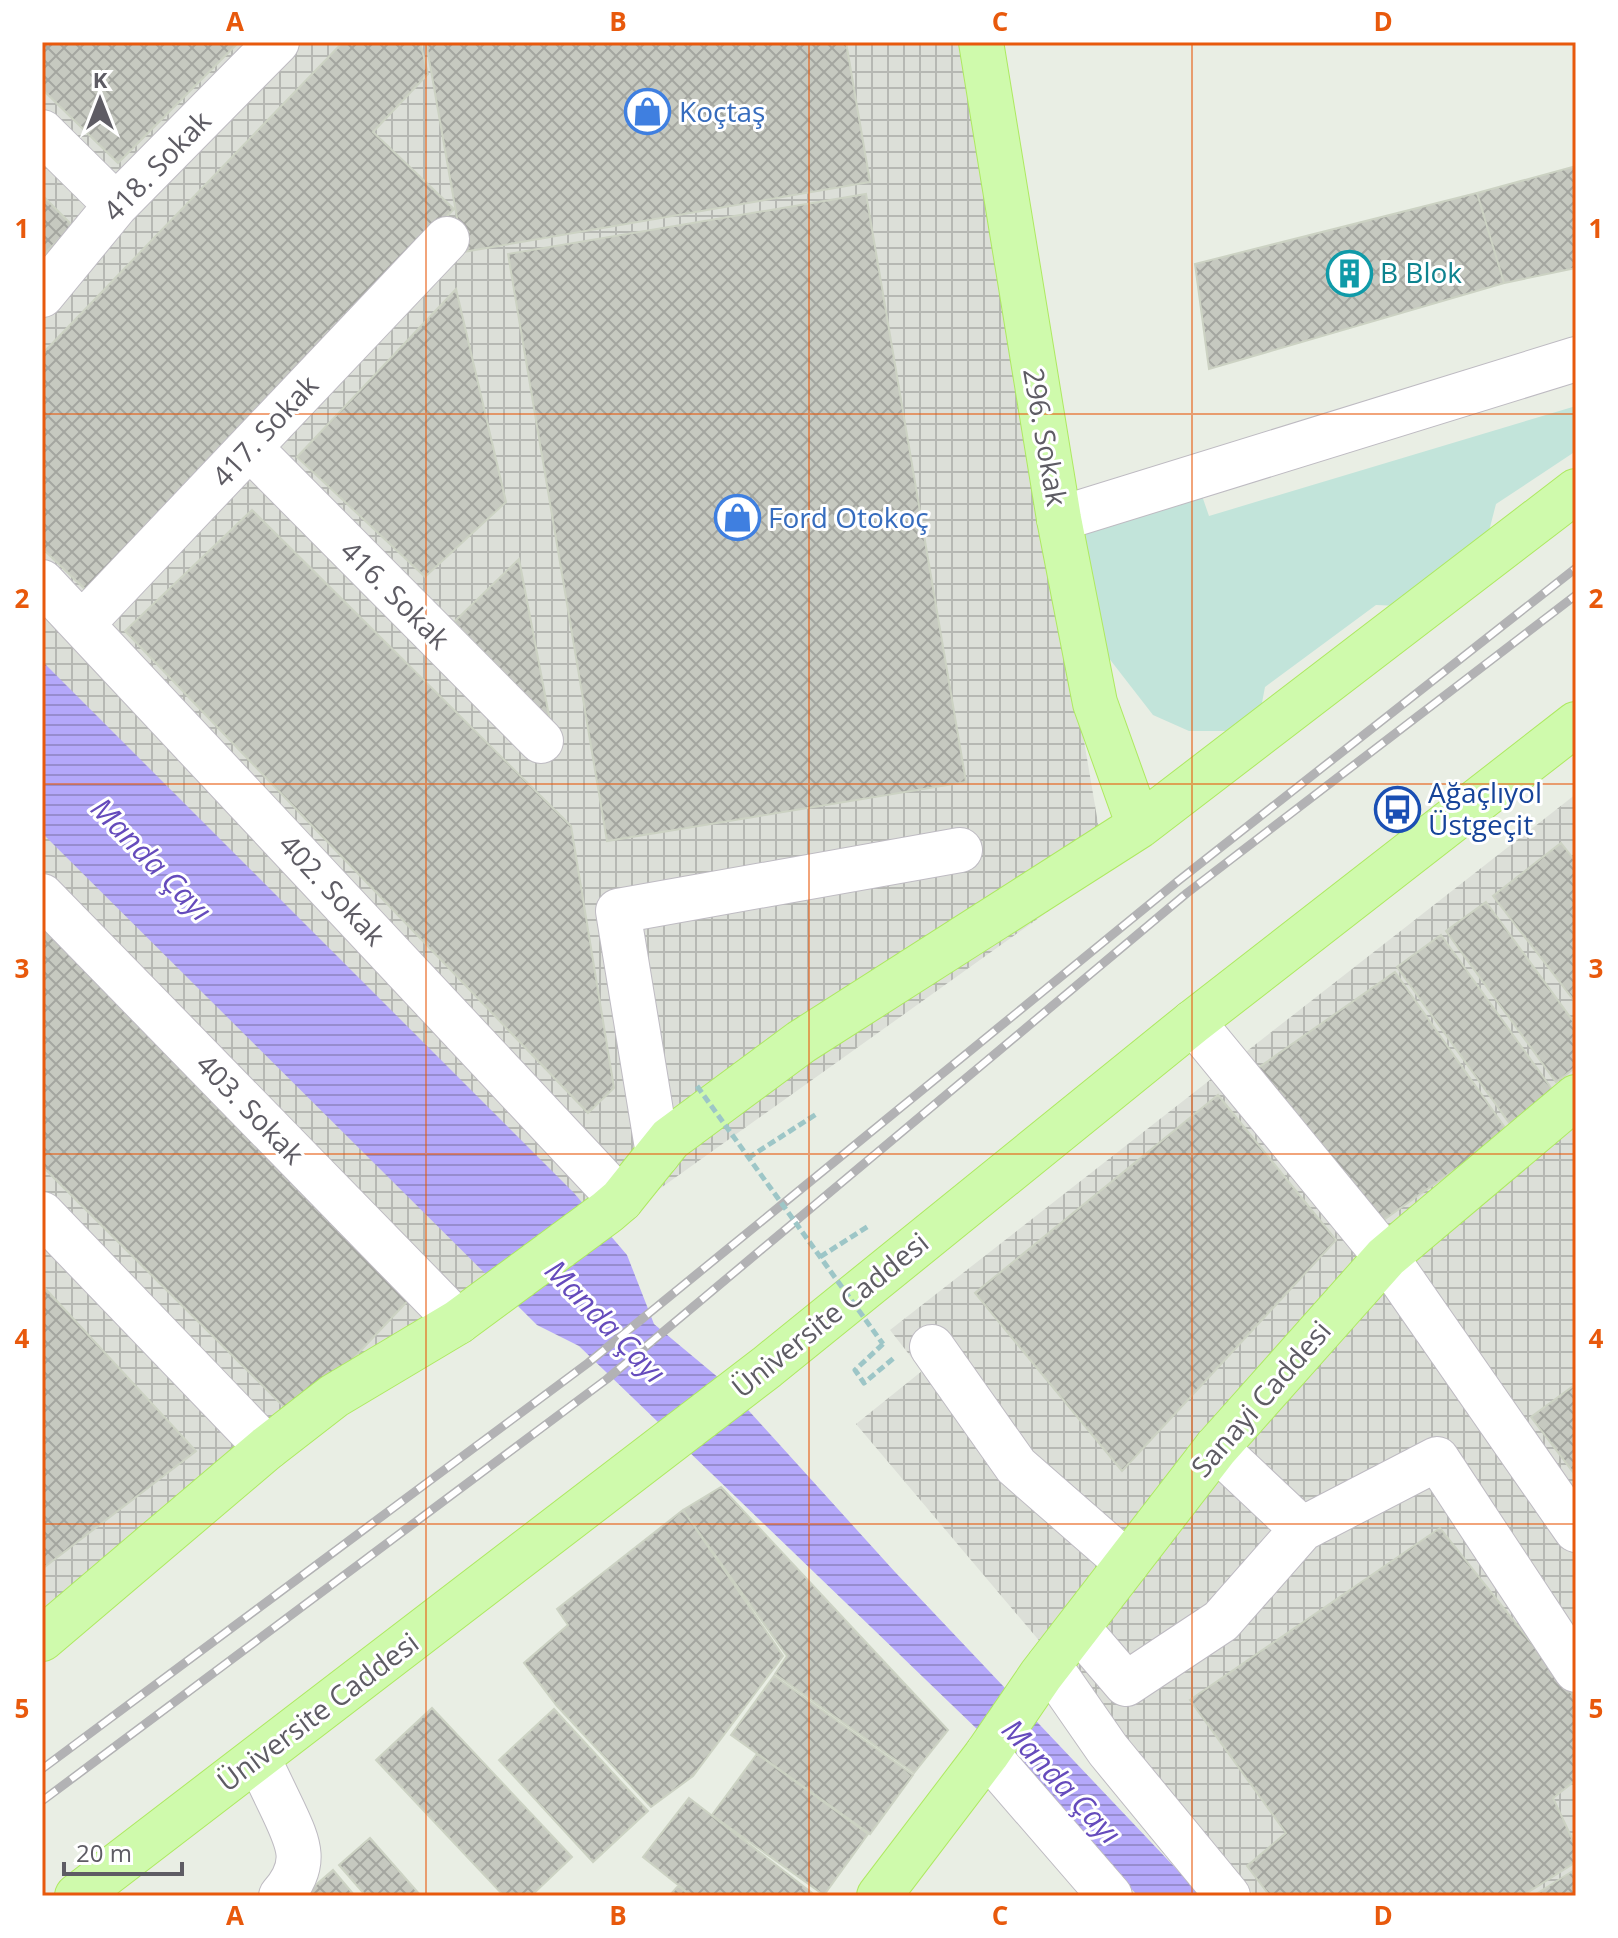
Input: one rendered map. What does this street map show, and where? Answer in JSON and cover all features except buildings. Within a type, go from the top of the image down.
[{"type":"main road","name":"296. Sokak","points":[[981,42],[1059,519],[1095,703],[1139,826]]},
{"type":"main road","points":[[42,1639],[267,1448],[334,1396],[475,1310],[614,1206],[670,1139],[801,1042],[1139,826],[1576,491]]},
{"type":"main road","name":"Üniversite Caddesi","points":[[77,1896],[767,1367],[1193,1022],[1576,724]]},
{"type":"main road","name":"Sanayi Caddesi","points":[[879,1896],[990,1749],[1045,1670],[1216,1448],[1386,1257],[1576,1097]]},
{"type":"street","name":"418. Sokak","points":[[42,295],[116,205],[277,42]]},
{"type":"street","points":[[42,132],[116,205]]},
{"type":"street","name":"417. Sokak","points":[[83,623],[447,239]]},
{"type":"street","points":[[1059,519],[1576,359]]},
{"type":"street","name":"416. Sokak","points":[[250,448],[541,741]]},
{"type":"street","name":"402. Sokak","points":[[42,582],[83,623],[614,1206]]},
{"type":"street","points":[[658,1154],[618,911],[960,850]]},
{"type":"street","name":"403. Sokak","points":[[42,896],[475,1310]]},
{"type":"street","points":[[1193,1022],[1386,1257],[1576,1530]]},
{"type":"street","points":[[47,1229],[267,1448]]},
{"type":"street","points":[[915,1351],[1016,1466],[1127,1563]]},
{"type":"street","points":[[1216,1448],[1302,1529]]},
{"type":"street","points":[[1078,1628],[1126,1684],[1221,1621],[1302,1529],[1437,1459],[1576,1670]]},
{"type":"street","points":[[1045,1670],[1228,1896]]},
{"type":"street","points":[[990,1749],[1110,1896]]},
{"type":"street","points":[[258,1758],[299,1843],[300,1860],[284,1895]]},
{"type":"path","points":[[697,1086],[883,1344],[855,1370],[864,1383],[915,1351]]},
{"type":"path","points":[[748,1158],[818,1113]]},
{"type":"path","points":[[820,1257],[872,1224]]},
{"type":"shaded area","points":[[42,42],[965,42],[1106,870],[42,1630]]},
{"type":"shaded area","points":[[1576,406],[1576,451],[1496,504],[1489,531],[1400,606],[1376,605],[1265,687],[1261,708],[1226,731],[1189,731],[1153,715],[1108,657],[1081,529],[1200,490],[1209,516]]},
{"type":"shaded area","points":[[1576,794],[1576,1896],[1255,1896],[856,1424],[922,1371],[890,1330]]},
{"type":"water","name":"Manda Çayı","points":[[42,661],[574,1193],[627,1255],[654,1324],[720,1379],[895,1572],[1202,1896],[1138,1896],[1028,1778],[579,1346],[537,1325],[42,833]]},
{"type":"railway","points":[[42,1769],[588,1363],[1178,881],[1576,568]]},
{"type":"railway","points":[[42,1801],[607,1379],[1187,893],[1576,595]]},
{"type":"place","name":"Koçtaş","points":[[648,112]]},
{"type":"place","name":"B Blok","points":[[1349,273]]},
{"type":"place","name":"Ford Otokoç","points":[[737,518]]},
{"type":"place","name":"Ağaçlıyol Üstgeçit","points":[[1397,809]]}]
